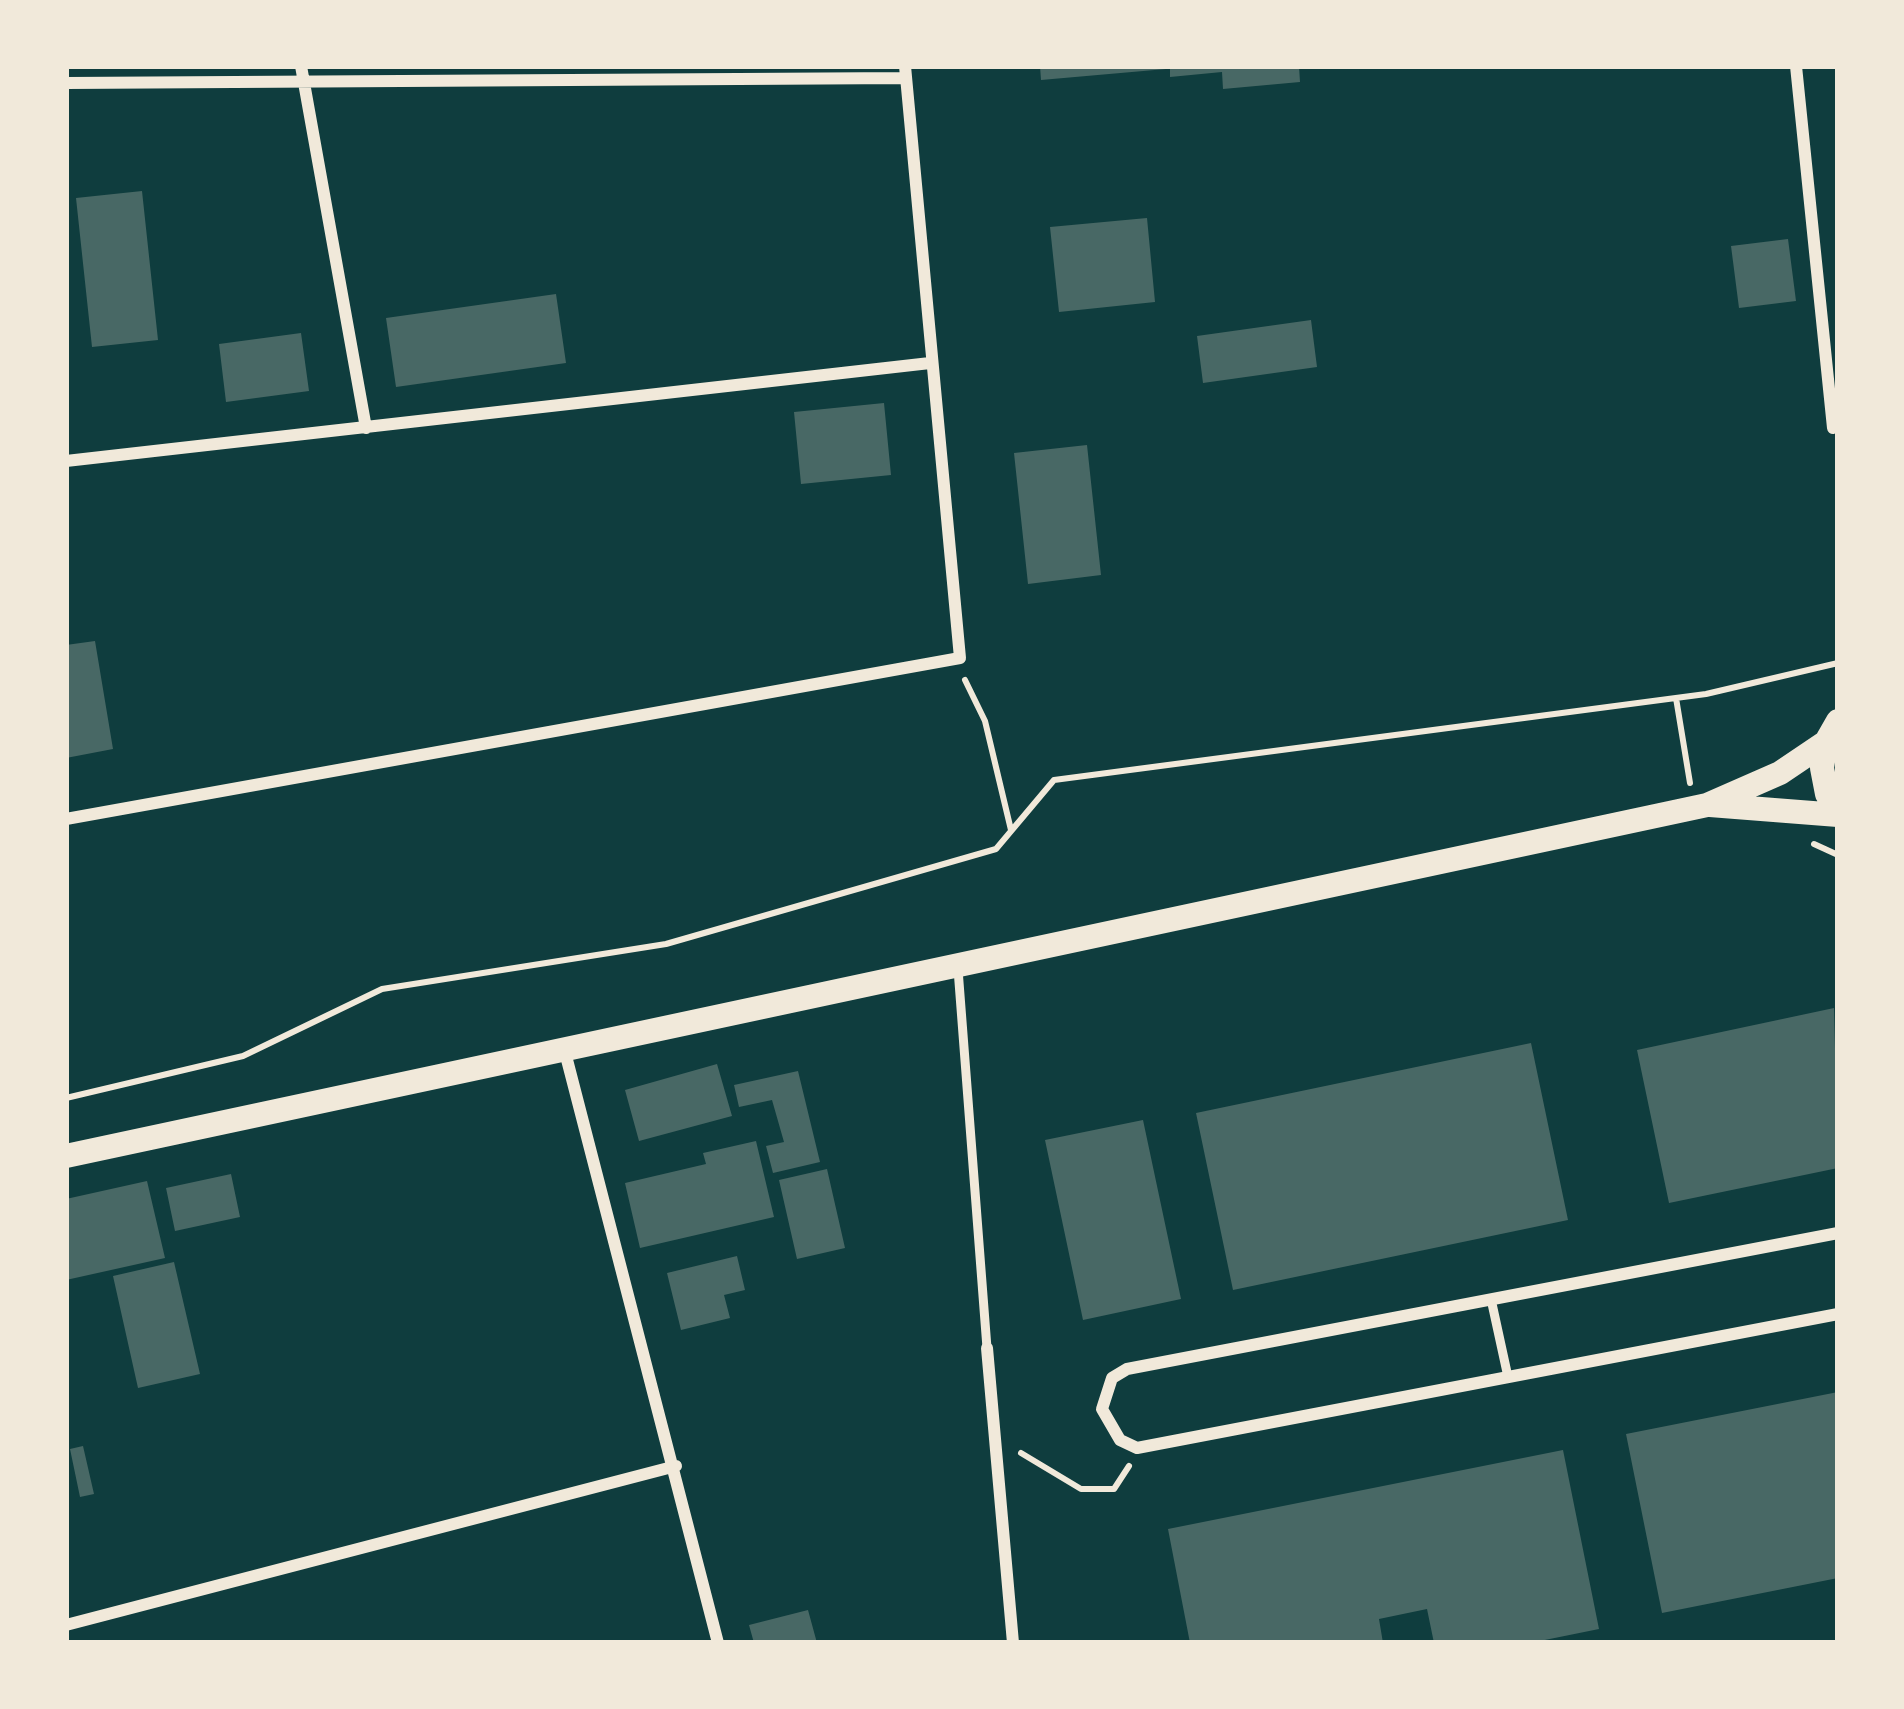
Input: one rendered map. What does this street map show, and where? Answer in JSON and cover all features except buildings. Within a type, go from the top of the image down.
[{"type":"main road","points":[[66,1156],[1701,807],[1780,773],[1832,731]]},
{"type":"main road","points":[[1832,731],[1822,768],[1827,794],[1838,812]]},
{"type":"main road","points":[[1701,807],[1838,812]]},
{"type":"street","points":[[301,66],[366,428]]},
{"type":"street","points":[[1796,66],[1833,428]]},
{"type":"street","points":[[66,83],[905,72],[960,658],[66,819]]},
{"type":"street","points":[[66,461],[930,364]]},
{"type":"street","points":[[566,1052],[718,1643]]},
{"type":"street","points":[[1838,1233],[1127,1369],[1112,1378],[1102,1409],[1120,1440],[1137,1448],[1838,1314]]},
{"type":"street","points":[[987,1348],[999,1437],[1013,1643]]},
{"type":"street","points":[[66,1625],[676,1466]]},
{"type":"lane","points":[[958,964],[987,1348]]},
{"type":"lane","points":[[1491,1300],[1508,1378]]},
{"type":"path","points":[[960,658],[985,722],[1011,830]]},
{"type":"path","points":[[66,1098],[243,1056],[382,989],[666,944],[996,849],[1054,780],[1676,698],[1838,663]]},
{"type":"path","points":[[1676,698],[1701,807]]},
{"type":"path","points":[[999,1437],[1060,1480],[1096,1490],[1114,1489],[1125,1478],[1137,1448]]}]
